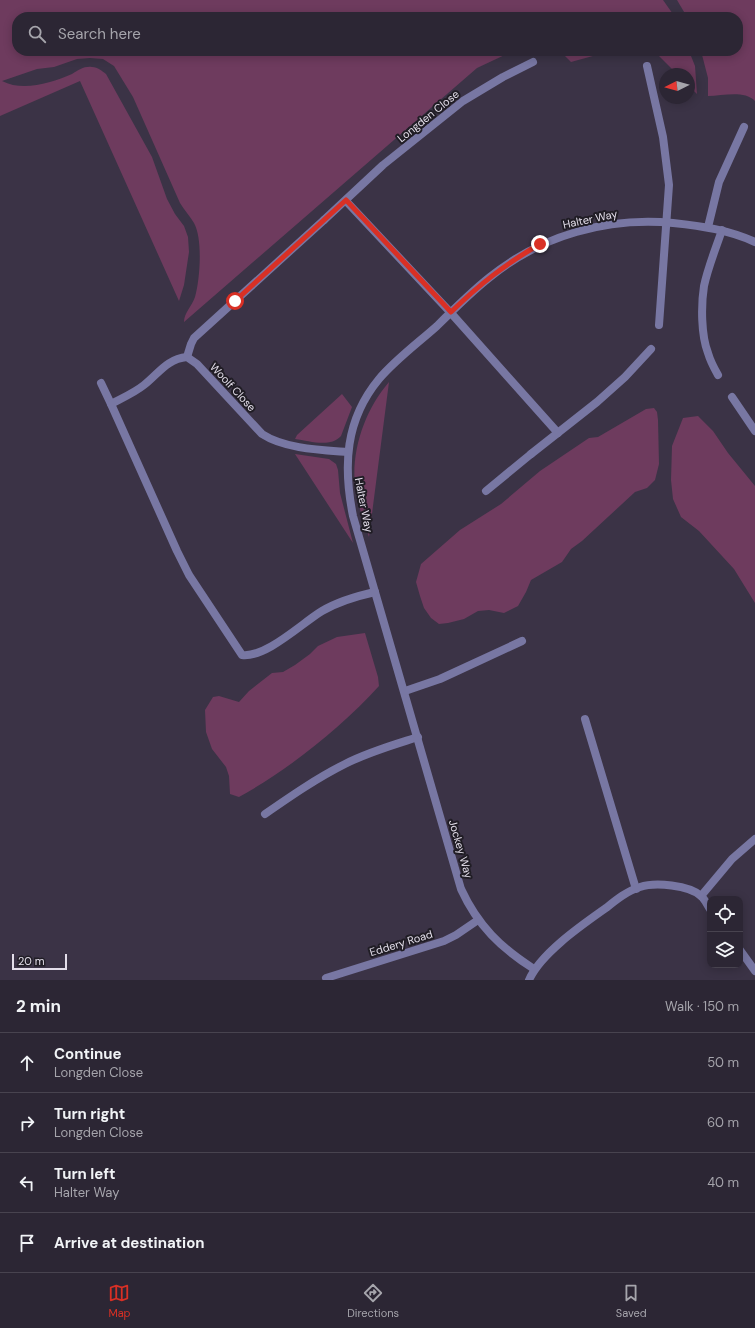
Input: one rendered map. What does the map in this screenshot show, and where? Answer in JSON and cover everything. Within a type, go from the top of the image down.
[{"type":"street","name":"Longden Close","points":[[187,357],[194,338],[383,165],[463,101],[503,77],[533,62]]},
{"type":"street","points":[[647,66],[657,106],[668,166],[669,185],[659,325]]},
{"type":"street","points":[[708,228],[719,182],[744,127]]},
{"type":"street","points":[[346,200],[451,312],[558,432]]},
{"type":"street","name":"Halter Way","points":[[409,708],[353,516],[347,479],[348,452],[358,416],[371,390],[380,378],[401,358],[490,277],[506,265],[540,244],[585,229],[638,222],[666,222],[722,230],[755,242]]},
{"type":"street","points":[[718,375],[705,343],[703,332],[703,303],[704,287],[722,230]]},
{"type":"street","points":[[486,491],[603,397],[651,349]]},
{"type":"street","points":[[111,404],[143,386],[171,362],[187,357]]},
{"type":"street","name":"Woolf Close","points":[[187,357],[197,364],[262,434],[269,439],[279,443],[297,446],[348,452]]},
{"type":"street","points":[[101,383],[188,574],[242,655],[248,656],[257,654],[338,602],[375,592]]},
{"type":"street","points":[[732,397],[755,431]]},
{"type":"street","points":[[404,691],[440,679],[522,641]]},
{"type":"street","name":"Jockey Way","points":[[409,708],[461,890],[478,920],[495,940],[505,949],[534,969]]},
{"type":"street","points":[[585,719],[636,889]]},
{"type":"street","points":[[265,814],[301,790],[345,764],[361,756],[418,737]]},
{"type":"street","points":[[701,896],[732,859],[755,839]]},
{"type":"street","points":[[529,980],[534,969],[579,926],[615,901],[636,889],[651,885],[679,887],[701,896],[707,905]]},
{"type":"street","name":"Eddery Road","points":[[325,979],[444,942],[478,920]]},
{"type":"street","points":[[743,954],[755,971]]},
{"type":"shaded area","points":[[0,0],[663,0],[671,12],[12,12],[12,56],[502,56],[477,68],[184,322],[185,316],[194,300],[197,290],[200,249],[197,230],[180,203],[133,97],[114,66],[103,59],[77,59],[54,67],[37,69],[2,81],[19,86],[37,85],[72,74],[86,67],[98,68],[106,74],[152,157],[167,199],[175,214],[184,226],[188,237],[189,252],[184,285],[179,301],[80,81],[0,116]]},
{"type":"shaded area","points":[[677,0],[755,0],[755,101],[745,96],[733,94],[708,96],[708,78],[702,56],[743,56],[743,12],[684,12]]},
{"type":"shaded area","points":[[565,56],[593,56],[571,62]]},
{"type":"shaded area","points":[[659,56],[691,56],[695,66],[697,94],[695,92],[695,68],[671,68]]},
{"type":"shaded area","points":[[389,382],[369,537],[357,498],[355,483],[356,452],[365,421],[380,394]]},
{"type":"shaded area","points":[[342,394],[352,407],[341,436],[336,440],[326,443],[295,439],[297,435]]},
{"type":"shaded area","points":[[654,408],[657,412],[658,420],[659,464],[655,480],[647,488],[635,492],[582,541],[571,549],[562,562],[531,580],[518,606],[504,613],[489,610],[478,611],[464,619],[448,623],[439,624],[431,618],[424,608],[416,582],[421,564],[460,530],[501,504],[540,471],[589,438],[598,437],[646,409]]},
{"type":"shaded area","points":[[698,416],[713,431],[728,453],[755,486],[755,603],[734,569],[699,531],[681,517],[673,499],[671,480],[672,446],[683,418]]},
{"type":"shaded area","points":[[295,454],[329,459],[336,464],[340,493],[353,543]]},
{"type":"shaded area","points":[[365,633],[378,677],[379,686],[348,717],[295,761],[239,797],[230,794],[229,776],[226,767],[212,749],[206,732],[205,710],[213,697],[219,696],[239,702],[249,691],[272,673],[283,672],[295,665],[318,646],[337,637]]},
{"type":"route","points":[[235,301],[346,200],[451,312],[490,277],[521,255],[540,244]]}]
